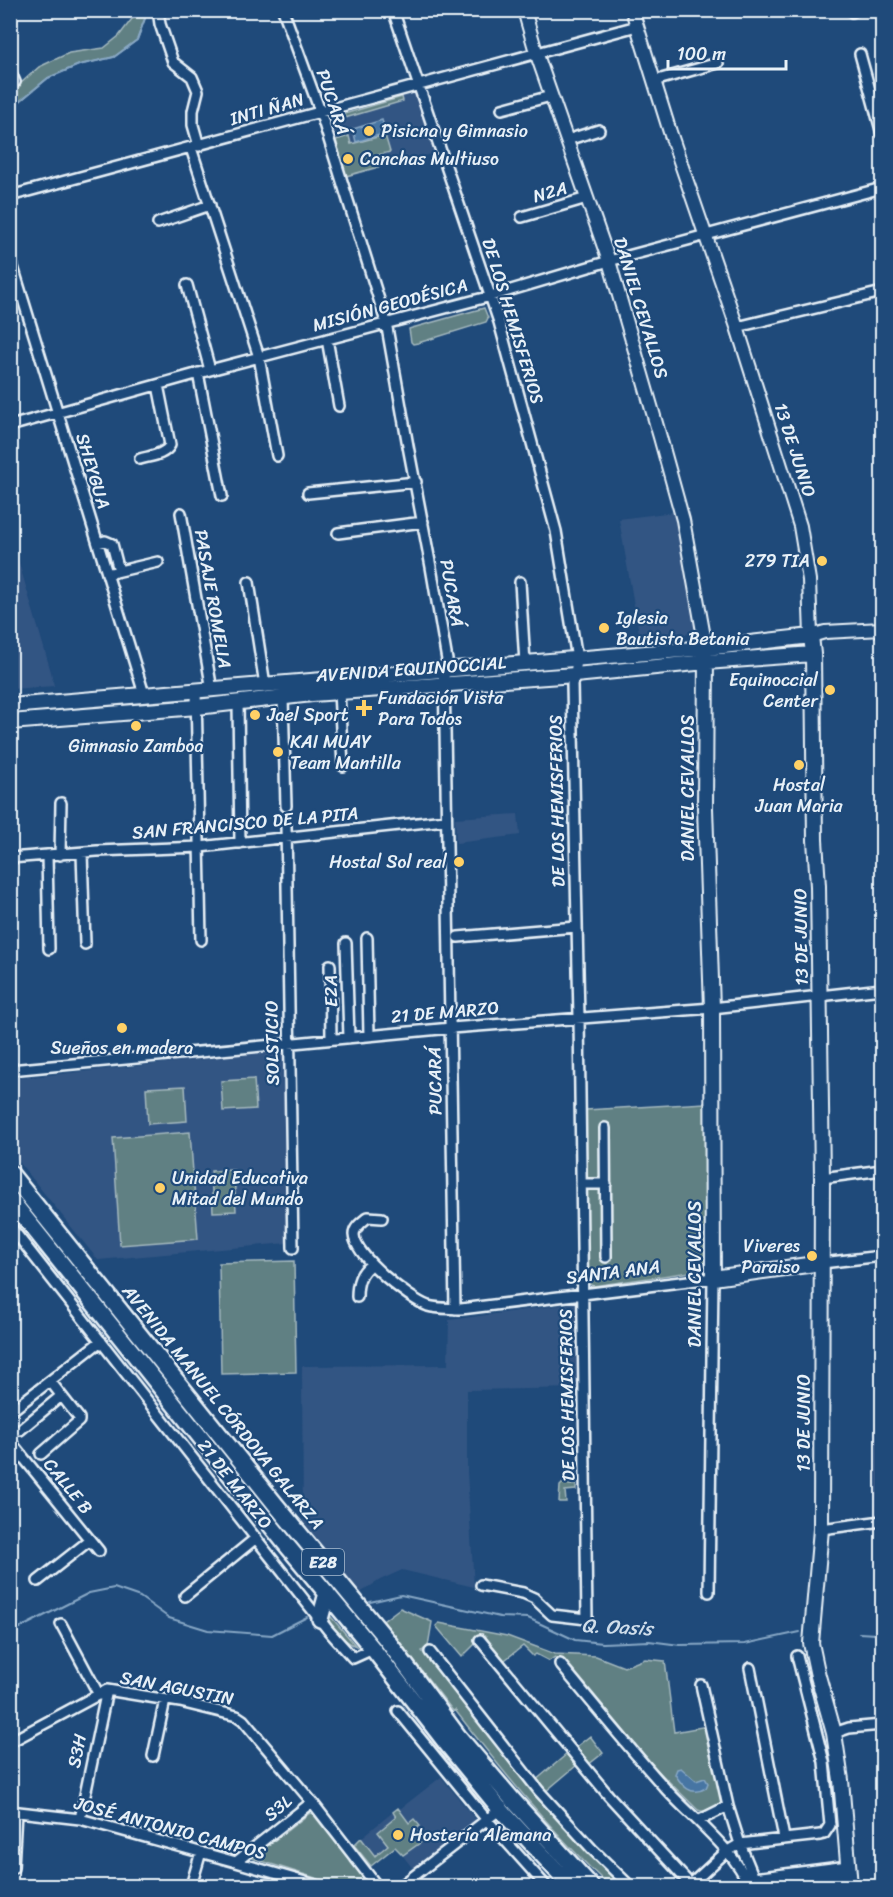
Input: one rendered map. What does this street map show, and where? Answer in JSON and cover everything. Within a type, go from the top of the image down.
[{"type":"main road","name":"AVENIDA EQUINOCCIAL","points":[[10,706],[706,648],[811,636]]},
{"type":"main road","name":"13 DE JUNIO","points":[[811,636],[822,1178],[821,1529],[811,1643],[834,1733],[841,1780],[848,1876]]},
{"type":"main road","name":"DANIEL CEVALLOS","points":[[706,648],[705,808],[712,1008],[714,1278]]},
{"type":"main road","name":"AVENIDA EQUINOCCIAL","points":[[10,722],[197,707],[339,692],[575,675],[813,654]]},
{"type":"main road","name":"AVENIDA MANUEL CÓRDOVA GALARZA","points":[[10,1173],[282,1513],[351,1590],[506,1804],[591,1887]]},
{"type":"main road","name":"AVENIDA MANUEL CÓRDOVA GALARZA","points":[[10,1199],[284,1542],[506,1804],[571,1887]]},
{"type":"main road","name":"SANTA ANA","points":[[714,1278],[822,1263]]},
{"type":"main road","points":[[129,1346],[141,1335]]},
{"type":"main road","points":[[320,1619],[327,1593]]},
{"type":"street","points":[[158,10],[160,24],[173,62],[192,78],[198,91],[193,111],[195,147],[210,205],[259,357],[277,456]]},
{"type":"street","name":"PUCARÁ","points":[[283,10],[320,111],[386,322],[447,660],[444,670],[445,820],[455,1309]]},
{"type":"street","name":"DE LOS HEMISFERIOS","points":[[393,10],[491,296],[556,531],[577,658],[572,684],[587,1619],[552,1616],[534,1598],[524,1593],[481,1585]]},
{"type":"street","name":"DANIEL CEVALLOS","points":[[524,10],[536,52],[609,261],[683,520],[706,648]]},
{"type":"street","name":"13 DE JUNIO","points":[[632,10],[800,526],[809,580],[811,636]]},
{"type":"street","name":"INTI ÑAN","points":[[10,196],[637,26]]},
{"type":"street","points":[[860,54],[882,134]]},
{"type":"street","points":[[654,81],[718,63]]},
{"type":"street","points":[[10,71],[15,82]]},
{"type":"street","points":[[502,109],[551,96]]},
{"type":"street","points":[[567,140],[599,130]]},
{"type":"street","name":"MISIÓN GEODÉSICA","points":[[10,426],[882,188]]},
{"type":"street","name":"N2A","points":[[522,217],[587,198]]},
{"type":"street","points":[[158,223],[210,205]]},
{"type":"street","name":"SHEYGUA","points":[[10,257],[144,694]]},
{"type":"street","points":[[187,285],[210,370]]},
{"type":"street","points":[[737,327],[882,292]]},
{"type":"street","points":[[327,339],[339,406]]},
{"type":"street","points":[[198,373],[222,496]]},
{"type":"street","points":[[140,459],[163,453],[170,445],[158,384]]},
{"type":"street","points":[[308,494],[416,482]]},
{"type":"street","name":"PASAJE ROMELIA","points":[[181,513],[212,690]]},
{"type":"street","points":[[338,533],[423,522]]},
{"type":"street","points":[[98,543],[105,541],[112,544],[118,567]]},
{"type":"street","points":[[107,574],[158,562]]},
{"type":"street","points":[[249,582],[265,685]]},
{"type":"street","points":[[520,582],[525,663]]},
{"type":"street","points":[[811,636],[825,632],[882,629]]},
{"type":"street","points":[[196,691],[201,940]]},
{"type":"street","points":[[339,692],[343,766]]},
{"type":"street","points":[[283,698],[286,806]]},
{"type":"street","points":[[238,703],[240,843]]},
{"type":"street","points":[[284,742],[295,741]]},
{"type":"street","points":[[60,803],[60,855]]},
{"type":"street","name":"SAN FRANCISCO DE LA PITA","points":[[10,858],[200,848],[445,820]]},
{"type":"street","name":"SOLSTICIO","points":[[286,825],[293,1248]]},
{"type":"street","points":[[82,853],[85,944]]},
{"type":"street","points":[[47,855],[49,949]]},
{"type":"street","points":[[458,937],[576,927]]},
{"type":"street","points":[[367,938],[369,1036]]},
{"type":"street","name":"E2A","points":[[346,943],[349,1038]]},
{"type":"street","points":[[330,965],[331,1039]]},
{"type":"street","name":"21 DE MARZO","points":[[10,1070],[451,1028],[712,1008],[882,989]]},
{"type":"street","points":[[605,1128],[606,1257]]},
{"type":"street","points":[[822,1178],[882,1170]]},
{"type":"street","points":[[581,1184],[606,1184]]},
{"type":"street","name":"SANTA ANA","points":[[381,1218],[368,1218],[356,1228],[354,1236],[358,1245],[379,1272],[426,1305],[434,1308],[461,1309],[714,1278]]},
{"type":"street","name":"21 DE MARZO","points":[[10,1227],[353,1658],[373,1649]]},
{"type":"street","name":"SANTA ANA","points":[[822,1263],[882,1256]]},
{"type":"street","points":[[357,1297],[358,1283],[362,1273],[372,1264]]},
{"type":"street","name":"DANIEL CEVALLOS","points":[[709,1592],[714,1278]]},
{"type":"street","points":[[10,1412],[101,1341]]},
{"type":"street","points":[[41,1454],[79,1421],[50,1381]]},
{"type":"street","points":[[20,1430],[62,1395]]},
{"type":"street","name":"21 DE MARZO","points":[[176,1436],[190,1424]]},
{"type":"street","name":"CALLE B","points":[[10,1441],[99,1551]]},
{"type":"street","points":[[821,1529],[882,1521]]},
{"type":"street","points":[[185,1596],[256,1538]]},
{"type":"street","points":[[38,1581],[90,1540]]},
{"type":"street","name":"21 DE MARZO","points":[[268,1554],[284,1542]]},
{"type":"street","points":[[61,1624],[103,1693]]},
{"type":"street","points":[[480,1640],[609,1796],[690,1886],[726,1852],[740,1844],[820,1835],[824,1834],[830,1825],[824,1762],[797,1656]]},
{"type":"street","points":[[430,1652],[539,1791],[630,1887]]},
{"type":"street","points":[[560,1665],[666,1790],[726,1852],[749,1883]]},
{"type":"street","points":[[750,1668],[784,1838]]},
{"type":"street","points":[[701,1685],[728,1806],[749,1883]]},
{"type":"street","name":"SAN AGUSTIN","points":[[10,1742],[103,1693],[165,1700],[237,1716],[243,1720],[312,1802],[377,1887]]},
{"type":"street","name":"S3H","points":[[80,1819],[103,1693]]},
{"type":"street","points":[[153,1756],[165,1700]]},
{"type":"street","points":[[398,1711],[487,1820],[546,1887]]},
{"type":"street","points":[[834,1733],[849,1728],[882,1725]]},
{"type":"street","name":"S3L","points":[[237,1862],[312,1802]]},
{"type":"street","points":[[400,1887],[506,1804]]},
{"type":"street","points":[[698,1821],[728,1806]]},
{"type":"street","points":[[13,1868],[14,1812]]},
{"type":"street","name":"JOSÉ ANTONIO CAMPOS","points":[[14,1812],[80,1819],[319,1887]]},
{"type":"street","points":[[191,1887],[201,1852]]},
{"type":"street","points":[[749,1883],[848,1876]]},
{"type":"street","points":[[808,1887],[831,1884]]},
{"type":"shaded area","points":[[416,93],[435,153],[343,178],[324,119]]},
{"type":"shaded area","name":"Pisicna y Gimnasio","points":[[382,120],[386,133],[356,142],[353,129]]},
{"type":"shaded area","points":[[674,512],[698,633],[640,639],[619,519]]},
{"type":"shaded area","points":[[11,536],[51,672],[54,686],[11,689]]},
{"type":"shaded area","points":[[518,814],[520,835],[456,843],[455,818]]},
{"type":"shaded area","points":[[283,1051],[287,1243],[98,1260],[11,1152],[10,1079]]},
{"type":"shaded area","points":[[576,1303],[577,1388],[467,1390],[467,1472],[474,1587],[402,1570],[360,1593],[303,1521],[302,1366],[448,1365],[449,1320]]},
{"type":"shaded area","points":[[882,1422],[882,1513],[876,1515],[875,1423]]},
{"type":"shaded area","points":[[681,1768],[696,1781],[705,1778],[708,1783],[706,1788],[691,1791],[684,1786],[675,1774],[677,1769]]},
{"type":"shaded area","points":[[441,1777],[476,1820],[475,1822],[414,1870],[396,1847],[371,1866],[354,1845],[355,1843]]},
{"type":"green space","points":[[138,11],[148,11],[137,40],[114,57],[79,65],[48,78],[11,109],[11,92],[39,67],[69,53],[104,48],[119,36]]},
{"type":"green space","points":[[402,97],[403,101],[345,118],[344,114]]},
{"type":"green space","points":[[385,135],[390,152],[378,155],[382,166],[346,176],[336,140],[349,136],[351,144]]},
{"type":"green space","points":[[484,308],[488,318],[486,322],[418,343],[411,342],[409,329]]},
{"type":"green space","points":[[792,644],[795,649],[729,656],[728,650]]},
{"type":"green space","points":[[551,666],[551,672],[471,678],[470,672]]},
{"type":"green space","points":[[173,697],[173,703],[11,716],[11,711]]},
{"type":"green space","points":[[254,1079],[256,1109],[223,1111],[221,1081]]},
{"type":"green space","points":[[185,1086],[187,1121],[148,1124],[146,1088]]},
{"type":"green space","points":[[705,1103],[708,1266],[704,1270],[593,1286],[587,1283],[586,1110]]},
{"type":"green space","points":[[190,1132],[198,1239],[120,1245],[113,1138]]},
{"type":"green space","points":[[234,1170],[236,1211],[213,1212],[211,1171]]},
{"type":"green space","points":[[10,1185],[137,1336],[131,1341],[15,1196]]},
{"type":"green space","points":[[294,1261],[296,1372],[221,1374],[219,1263]]},
{"type":"green space","points":[[141,1341],[506,1800],[501,1804],[135,1345]]},
{"type":"green space","points":[[565,1481],[569,1481],[569,1485],[576,1485],[576,1490],[565,1491],[566,1502],[559,1502],[560,1486]]},
{"type":"green space","points":[[400,1608],[432,1622],[428,1646],[422,1651],[508,1758],[626,1886],[609,1886],[588,1865],[529,1801],[455,1710],[453,1711],[383,1621]]},
{"type":"green space","points":[[326,1611],[356,1646],[346,1641],[337,1631]]},
{"type":"green space","points":[[439,1623],[507,1636],[555,1654],[596,1656],[624,1667],[645,1659],[665,1661],[674,1732],[707,1726],[722,1800],[712,1810],[698,1810],[653,1766],[571,1667],[555,1657],[549,1661],[536,1654],[533,1656],[523,1646],[502,1662],[489,1648],[486,1636],[482,1634],[474,1639],[475,1644],[462,1657],[436,1626]]},
{"type":"green space","points":[[590,1736],[603,1753],[588,1765],[575,1748]]},
{"type":"green space","points":[[567,1754],[577,1765],[545,1792],[535,1781]]},
{"type":"green space","points":[[398,1808],[409,1823],[414,1819],[420,1826],[415,1829],[424,1840],[403,1855],[395,1847],[371,1866],[354,1845],[361,1838],[375,1856],[388,1845],[378,1832],[396,1817],[393,1812]]},
{"type":"green space","points":[[310,1813],[370,1886],[341,1886],[252,1858]]},
{"type":"waterway","points":[[10,109],[48,78],[79,65],[114,57],[137,40],[148,10]]},
{"type":"waterway","points":[[10,1633],[89,1593],[114,1588],[140,1597],[169,1618],[208,1630],[272,1635],[307,1617]]},
{"type":"waterway","name":"Q. Oasis","points":[[370,1602],[401,1595],[500,1617],[528,1618],[575,1640],[603,1643],[649,1641],[680,1645],[745,1644],[800,1632]]},
{"type":"waterway","name":"Q. Oasis","points":[[859,1633],[876,1634],[882,1630]]},
{"type":"place","name":"Pisicna y Gimnasio","points":[[369,131]]},
{"type":"place","name":"Canchas Multiuso","points":[[348,159]]},
{"type":"place","name":"279 TIA","points":[[822,561]]},
{"type":"place","name":"Iglesia Bautista Betania","points":[[604,628]]},
{"type":"place","name":"Equinoccial Center","points":[[830,690]]},
{"type":"place","name":"Fundación Vista Para Todos","points":[[364,708]]},
{"type":"place","name":"Jael Sport","points":[[255,715]]},
{"type":"place","name":"Gimnasio Zamboa","points":[[136,726]]},
{"type":"place","name":"KAI MUAY Team Mantilla","points":[[278,752]]},
{"type":"place","name":"Hostal Juan Maria","points":[[799,765]]},
{"type":"place","name":"Hostal Sol real","points":[[459,862]]},
{"type":"place","name":"Sueños en madera","points":[[122,1028]]},
{"type":"place","name":"Unidad Educativa Mitad del Mundo","points":[[160,1188]]},
{"type":"place","name":"Viveres Paraiso","points":[[812,1256]]},
{"type":"place","name":"Hostería Alemana","points":[[398,1835]]}]
